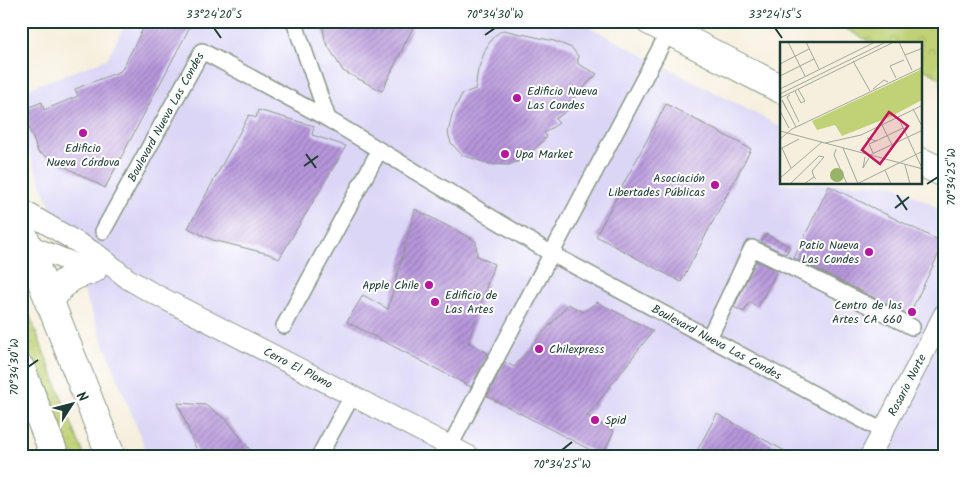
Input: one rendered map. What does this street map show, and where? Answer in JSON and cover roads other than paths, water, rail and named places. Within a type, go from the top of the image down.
[{"type":"main road","points":[[660,26],[780,88]]},
{"type":"main road","points":[[922,162],[944,173]]},
{"type":"main road","points":[[23,239],[111,456]]},
{"type":"main road","points":[[49,302],[59,286],[67,279],[88,271]]},
{"type":"main road","points":[[21,369],[55,456]]},
{"type":"street","points":[[294,21],[328,119]]},
{"type":"street","points":[[450,446],[552,254],[660,26]]},
{"type":"street","name":"Boulevard Nueva Las Condes","points":[[103,230],[202,51],[328,119],[552,254],[883,431]]},
{"type":"street","points":[[284,326],[379,150]]},
{"type":"street","name":"Cerro El Plomo","points":[[21,209],[97,254],[128,279],[469,456]]},
{"type":"street","name":"Cerro El Plomo","points":[[23,239],[88,271],[128,279]]},
{"type":"street","points":[[710,338],[752,248],[912,327]]},
{"type":"street","name":"Rosario Norte","points":[[870,456],[944,314]]},
{"type":"street","points":[[320,456],[352,396]]},
{"type":"place","name":"Edificio Nueva Las Condes","points":[[517,98]]},
{"type":"place","name":"Edificio Nueva Córdova","points":[[83,133]]},
{"type":"place","name":"Upa Market","points":[[505,154]]},
{"type":"place","name":"Asociación Libertades Públicas","points":[[715,185]]},
{"type":"place","name":"Patio Nueva Las Condes","points":[[869,252]]},
{"type":"place","name":"Apple Chile","points":[[429,285]]},
{"type":"place","name":"Edificio de Las Artes","points":[[435,302]]},
{"type":"place","name":"Centro de las Artes CA 660","points":[[912,312]]},
{"type":"place","name":"Chilexpress","points":[[539,349]]},
{"type":"place","name":"Spid","points":[[595,420]]}]
